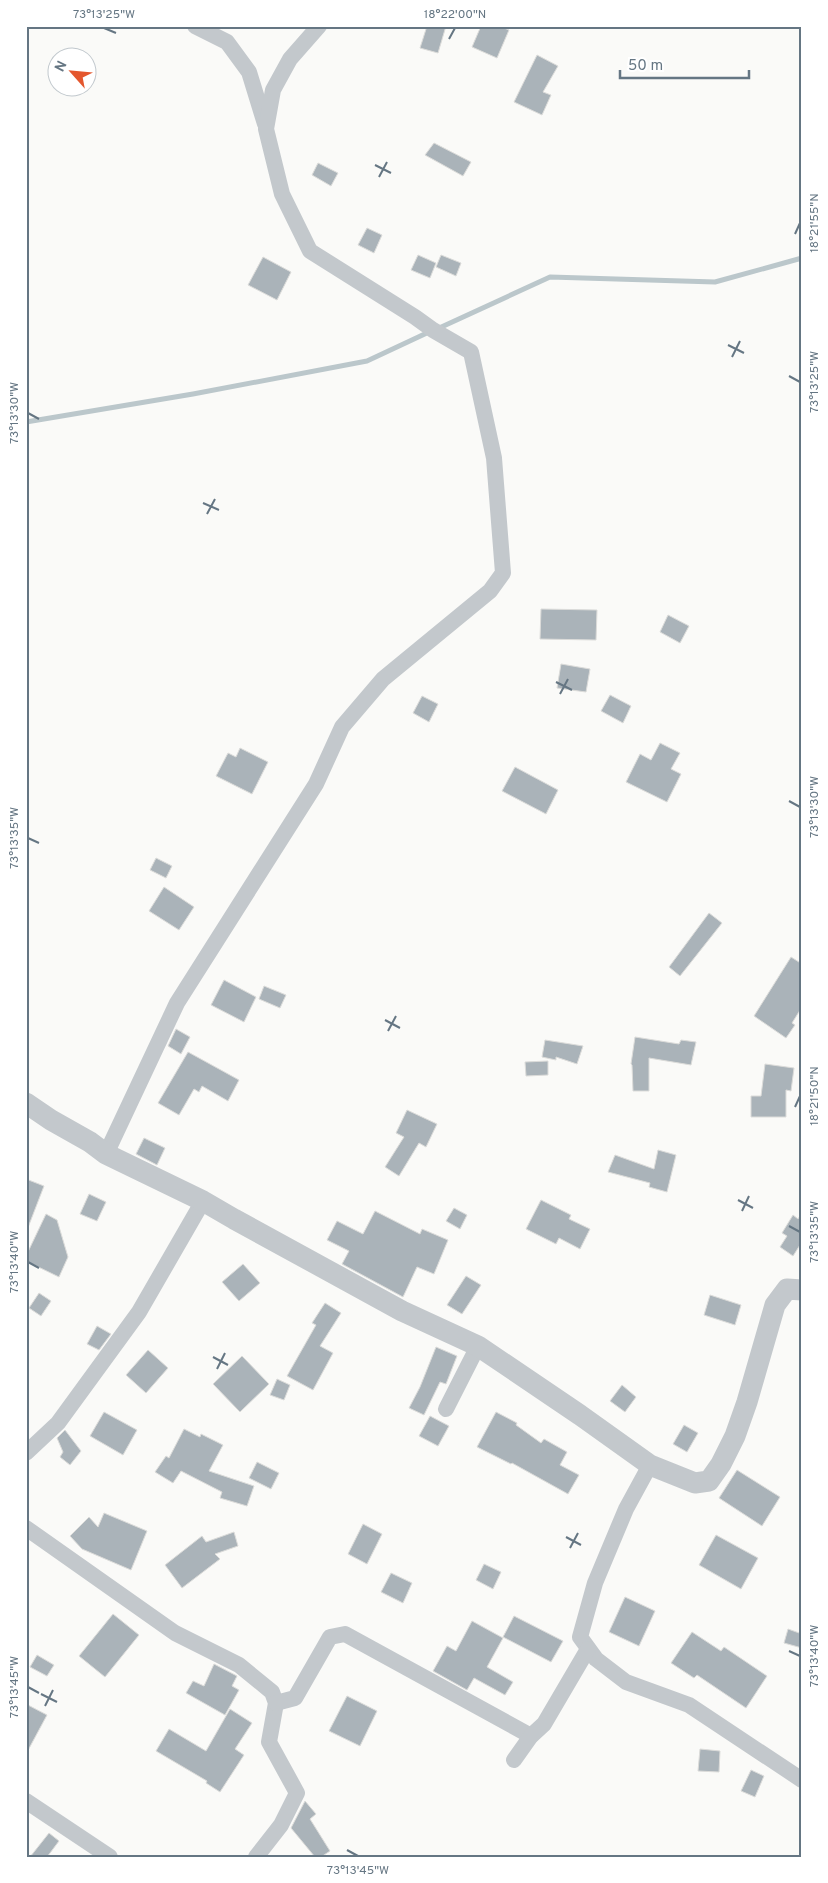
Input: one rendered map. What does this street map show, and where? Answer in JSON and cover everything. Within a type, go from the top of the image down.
[{"type":"street","points":[[106,1154],[178,1003],[316,784],[342,727],[383,679],[490,590],[503,573],[494,458],[471,352],[433,330],[310,251],[282,194],[266,129],[249,72],[227,42],[195,26]]},
{"type":"street","points":[[266,129],[273,90],[290,59],[319,26]]},
{"type":"street","points":[[26,1103],[51,1120],[90,1142],[106,1154],[203,1201],[234,1220],[402,1311],[478,1346],[650,1464],[695,1483],[709,1481],[721,1464],[735,1436],[747,1402],[775,1305],[787,1289],[802,1290]]},
{"type":"street","points":[[26,1453],[58,1423],[139,1312],[203,1201]]},
{"type":"street","points":[[446,1409],[478,1346]]},
{"type":"street","points":[[650,1464],[626,1509],[595,1583],[580,1637],[596,1659],[626,1682],[689,1705],[802,1780]]},
{"type":"street","points":[[26,1528],[175,1632],[238,1665],[272,1692],[276,1703],[269,1742],[297,1793],[281,1825],[256,1857]]},
{"type":"street","points":[[276,1703],[295,1698],[330,1637],[345,1634],[531,1736]]},
{"type":"street","points":[[514,1760],[531,1736],[544,1724],[588,1649]]},
{"type":"street","points":[[26,1801],[110,1857]]},
{"type":"building","points":[[427,26],[446,26],[438,53],[420,48]]},
{"type":"building","points":[[481,26],[499,26],[509,30],[497,58],[472,47]]},
{"type":"building","points":[[537,55],[558,66],[543,92],[551,95],[542,115],[514,102]]},
{"type":"building","points":[[434,143],[471,162],[463,176],[425,155]]},
{"type":"building","points":[[318,163],[338,173],[331,186],[312,175]]},
{"type":"building","points":[[367,228],[382,235],[374,253],[358,245]]},
{"type":"building","points":[[418,255],[436,263],[430,278],[411,270]]},
{"type":"building","points":[[441,255],[461,263],[456,276],[436,267]]},
{"type":"building","points":[[263,257],[291,272],[277,300],[248,285]]},
{"type":"building","points":[[541,609],[597,610],[596,640],[540,639]]},
{"type":"building","points":[[668,615],[689,626],[680,643],[660,632]]},
{"type":"building","points":[[561,664],[590,669],[586,692],[557,688]]},
{"type":"building","points":[[610,695],[631,706],[623,723],[601,711]]},
{"type":"building","points":[[422,696],[438,704],[429,722],[413,713]]},
{"type":"building","points":[[660,743],[680,753],[671,769],[681,774],[667,802],[626,782],[640,754],[651,760]]},
{"type":"building","points":[[240,748],[268,762],[252,794],[216,776],[228,753],[236,757]]},
{"type":"building","points":[[515,767],[558,790],[546,814],[502,791]]},
{"type":"building","points":[[156,858],[172,866],[166,878],[150,870]]},
{"type":"building","points":[[164,887],[194,907],[179,930],[149,911]]},
{"type":"building","points":[[709,913],[722,923],[680,976],[669,967]]},
{"type":"building","points":[[791,957],[802,964],[802,1007],[792,1023],[795,1025],[786,1038],[754,1016]]},
{"type":"building","points":[[224,980],[256,997],[244,1022],[211,1005]]},
{"type":"building","points":[[264,986],[286,995],[280,1008],[259,999]]},
{"type":"building","points":[[176,1029],[190,1037],[181,1054],[168,1046]]},
{"type":"building","points":[[635,1037],[679,1044],[681,1040],[696,1042],[691,1065],[649,1058],[649,1091],[633,1091],[631,1064]]},
{"type":"building","points":[[545,1040],[583,1046],[577,1064],[556,1057],[556,1060],[542,1057]]},
{"type":"building","points":[[188,1052],[239,1080],[228,1101],[202,1086],[199,1092],[194,1089],[179,1115],[158,1103]]},
{"type":"building","points":[[548,1061],[548,1075],[526,1076],[525,1062]]},
{"type":"building","points":[[765,1064],[794,1068],[791,1091],[786,1090],[786,1117],[751,1117],[751,1096],[761,1096]]},
{"type":"building","points":[[407,1110],[437,1124],[426,1147],[419,1143],[399,1176],[385,1167],[404,1137],[396,1133]]},
{"type":"building","points":[[144,1138],[165,1148],[157,1165],[136,1154]]},
{"type":"building","points":[[658,1150],[676,1155],[667,1192],[649,1187],[650,1183],[608,1172],[615,1155],[654,1169]]},
{"type":"building","points":[[26,1179],[44,1186],[27,1230],[26,1230]]},
{"type":"building","points":[[89,1194],[106,1202],[97,1221],[80,1214]]},
{"type":"building","points":[[541,1200],[571,1215],[569,1219],[590,1229],[580,1249],[559,1238],[556,1244],[526,1229]]},
{"type":"building","points":[[454,1208],[467,1215],[460,1229],[446,1221]]},
{"type":"building","points":[[375,1211],[420,1234],[422,1229],[448,1240],[434,1274],[417,1267],[403,1297],[342,1264],[349,1251],[327,1240],[337,1221],[363,1234]]},
{"type":"building","points":[[802,1213],[802,1246],[800,1245],[793,1256],[780,1247],[787,1236],[782,1233],[793,1215],[798,1219]]},
{"type":"building","points":[[46,1214],[57,1220],[68,1257],[59,1277],[26,1261],[26,1256]]},
{"type":"building","points":[[243,1264],[260,1283],[239,1301],[222,1282]]},
{"type":"building","points":[[466,1276],[481,1285],[462,1314],[447,1305]]},
{"type":"building","points":[[39,1293],[51,1301],[41,1316],[29,1308]]},
{"type":"building","points":[[710,1295],[741,1305],[735,1325],[704,1315]]},
{"type":"building","points":[[325,1303],[341,1313],[320,1346],[333,1353],[313,1390],[287,1376],[316,1325],[312,1323]]},
{"type":"building","points":[[97,1326],[111,1334],[99,1350],[87,1344]]},
{"type":"building","points":[[436,1347],[457,1356],[446,1384],[440,1382],[424,1415],[409,1408],[420,1387]]},
{"type":"building","points":[[148,1350],[168,1368],[146,1393],[126,1375]]},
{"type":"building","points":[[242,1356],[269,1384],[240,1412],[213,1384]]},
{"type":"building","points":[[277,1379],[290,1385],[284,1400],[270,1395]]},
{"type":"building","points":[[622,1385],[636,1397],[625,1412],[610,1401]]},
{"type":"building","points":[[104,1412],[137,1430],[123,1455],[90,1436]]},
{"type":"building","points":[[496,1412],[517,1423],[516,1425],[541,1443],[544,1439],[567,1452],[560,1465],[579,1475],[568,1494],[512,1463],[477,1447]]},
{"type":"building","points":[[430,1416],[449,1426],[438,1446],[419,1436]]},
{"type":"building","points":[[684,1425],[698,1433],[687,1452],[673,1444]]},
{"type":"building","points":[[184,1429],[200,1437],[201,1434],[223,1445],[209,1471],[254,1486],[247,1506],[220,1498],[222,1492],[181,1471],[173,1483],[155,1472],[166,1456],[169,1458]]},
{"type":"building","points":[[65,1430],[81,1451],[70,1465],[60,1457],[63,1452],[57,1438]]},
{"type":"building","points":[[257,1462],[279,1473],[271,1489],[249,1478]]},
{"type":"building","points":[[737,1470],[780,1497],[762,1526],[719,1498]]},
{"type":"building","points":[[104,1513],[147,1531],[131,1570],[82,1549],[70,1536],[89,1517],[98,1527]]},
{"type":"building","points":[[363,1524],[382,1534],[367,1564],[348,1554]]},
{"type":"building","points":[[234,1532],[238,1546],[215,1554],[220,1559],[182,1588],[165,1565],[202,1536],[206,1542]]},
{"type":"building","points":[[716,1535],[758,1558],[741,1589],[699,1565]]},
{"type":"building","points":[[484,1564],[501,1572],[493,1589],[476,1580]]},
{"type":"building","points":[[391,1573],[412,1583],[403,1603],[381,1592]]},
{"type":"building","points":[[625,1597],[655,1611],[639,1646],[609,1632]]},
{"type":"building","points":[[113,1614],[139,1635],[105,1677],[79,1656]]},
{"type":"building","points":[[514,1616],[563,1641],[551,1662],[503,1637]]},
{"type":"building","points":[[472,1621],[503,1638],[487,1667],[513,1682],[505,1695],[474,1678],[467,1690],[433,1671],[447,1646],[456,1651]]},
{"type":"building","points":[[788,1629],[802,1634],[802,1648],[784,1643]]},
{"type":"building","points":[[692,1632],[721,1651],[724,1647],[767,1676],[746,1708],[697,1675],[694,1678],[671,1663]]},
{"type":"building","points":[[37,1655],[54,1665],[47,1676],[30,1667]]},
{"type":"building","points":[[214,1664],[237,1676],[232,1686],[239,1690],[225,1715],[186,1693],[193,1681],[204,1686]]},
{"type":"building","points":[[347,1696],[377,1711],[360,1746],[329,1731]]},
{"type":"building","points":[[26,1704],[47,1715],[26,1754]]},
{"type":"building","points":[[230,1709],[252,1723],[235,1749],[244,1755],[220,1792],[206,1783],[207,1781],[156,1751],[169,1729],[206,1751]]},
{"type":"building","points":[[700,1749],[720,1751],[719,1772],[698,1771]]},
{"type":"building","points":[[751,1770],[764,1776],[755,1797],[741,1791]]},
{"type":"building","points":[[305,1801],[316,1814],[310,1819],[330,1851],[321,1857],[315,1857],[291,1828]]},
{"type":"building","points":[[49,1833],[59,1841],[47,1857],[30,1857]]},
{"type":"waterway","points":[[437,329],[550,277],[715,282],[802,258]]},
{"type":"waterway","points":[[26,422],[193,394],[367,361],[429,332]]}]
